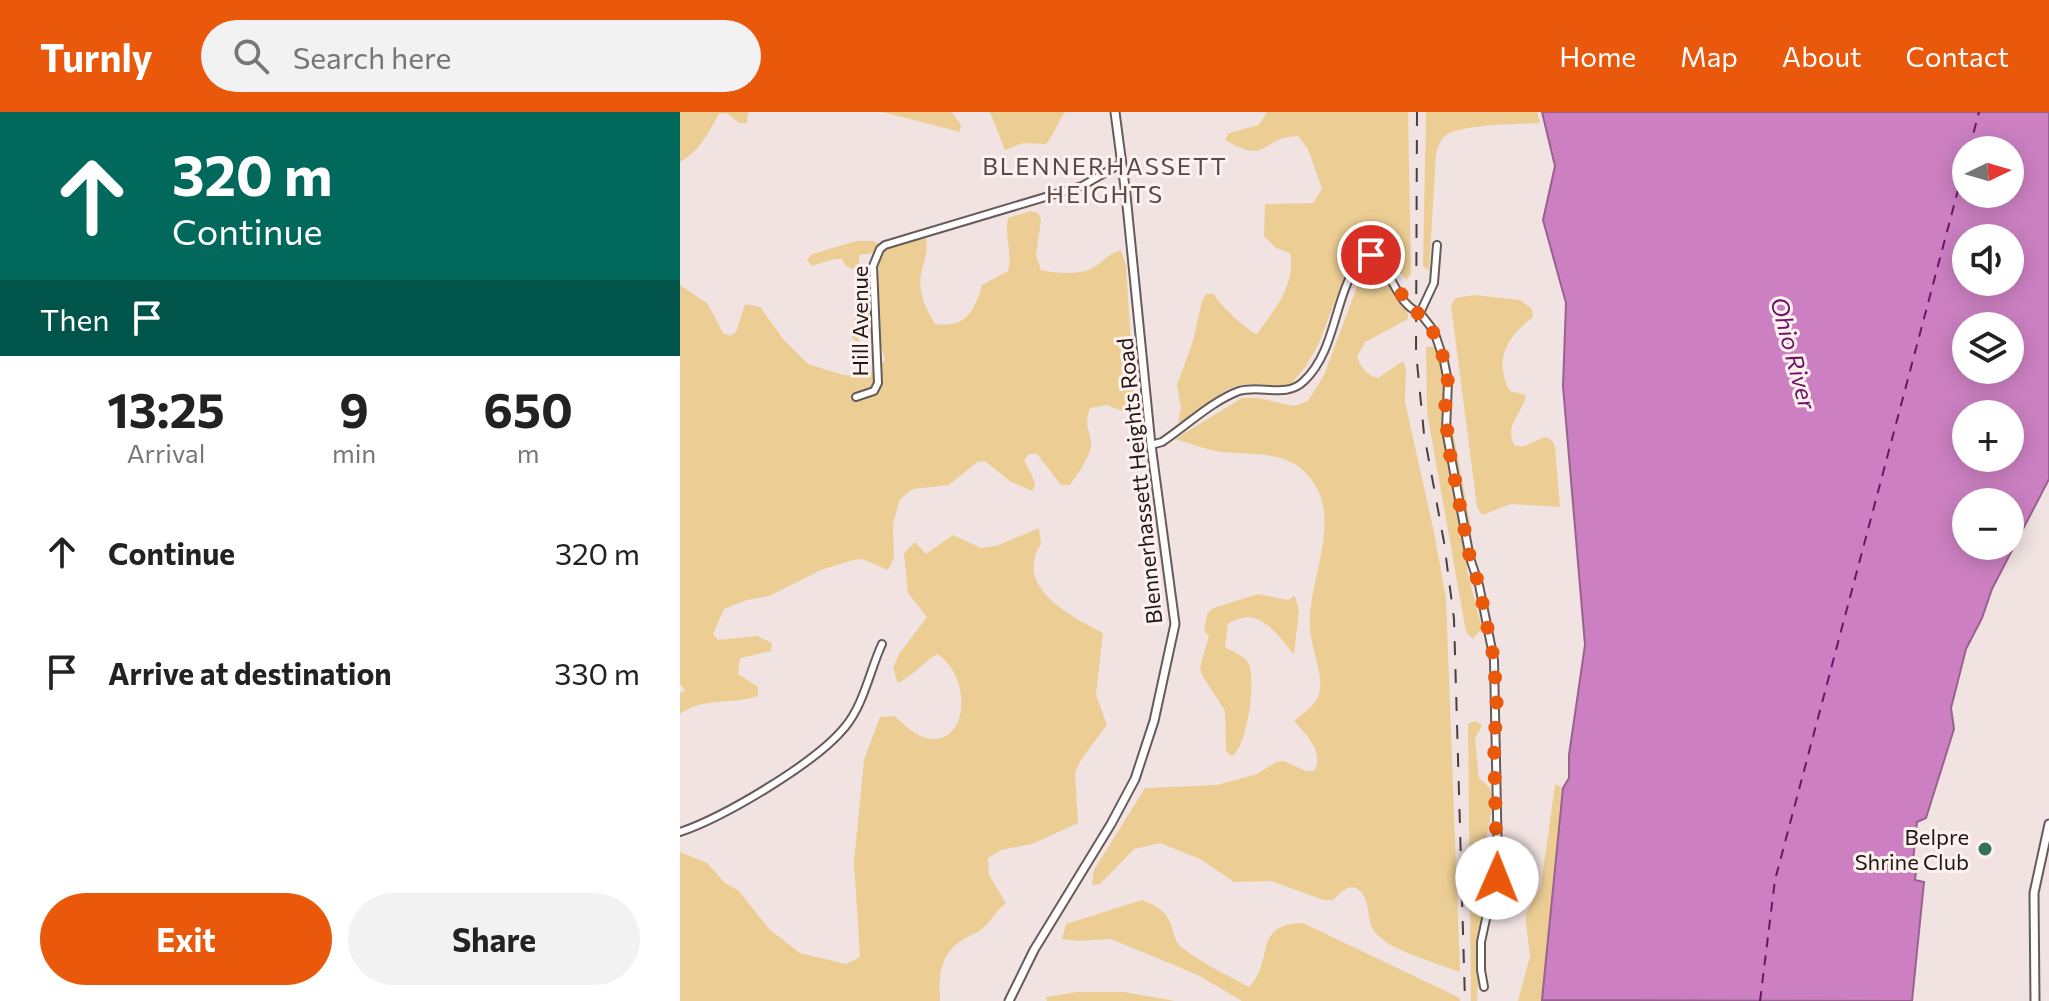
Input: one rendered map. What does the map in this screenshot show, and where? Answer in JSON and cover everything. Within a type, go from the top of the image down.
[{"type":"street","name":"Blennerhassett Heights Road","points":[[1009,1001],[1034,950],[1135,779],[1154,721],[1175,624],[1151,445],[1115,112]]},
{"type":"street","name":"Hill Avenue","points":[[856,397],[874,391],[878,383],[873,266],[880,249],[897,239],[1011,209],[1082,186],[1122,163]]},
{"type":"street","points":[[1420,313],[1434,283],[1437,245]]},
{"type":"street","points":[[1151,445],[1162,442],[1241,391],[1282,392],[1303,383],[1329,341],[1354,269],[1365,255],[1371,255],[1385,267],[1400,295],[1434,331],[1448,382],[1446,430],[1470,558],[1479,585],[1494,660],[1498,863],[1481,942],[1484,987]]},
{"type":"street","points":[[680,832],[700,825],[782,778],[832,740],[846,726],[858,706],[882,644]]},
{"type":"street","points":[[2035,1001],[2034,893],[2049,824]]},
{"type":"shaded area","points":[[680,112],[748,112],[747,123],[739,123],[727,113],[719,114],[698,147],[680,162]]},
{"type":"shaded area","points":[[883,112],[952,112],[961,125],[960,132]]},
{"type":"shaded area","points":[[990,112],[1065,112],[1046,144],[1023,143],[1005,150]]},
{"type":"shaded area","points":[[1267,112],[1408,112],[1411,273],[1407,280],[1397,269],[1365,247],[1348,267],[1319,343],[1288,388],[1259,384],[1238,386],[1178,422],[1181,408],[1177,385],[1206,294],[1214,294],[1233,316],[1257,334],[1287,286],[1291,265],[1290,253],[1276,248],[1264,236],[1265,204],[1313,203],[1322,189],[1308,149],[1298,136],[1276,141],[1257,151],[1225,140],[1229,133],[1259,125]]},
{"type":"shaded area","points":[[1426,112],[1537,112],[1540,123],[1463,129],[1452,132],[1442,140],[1436,153],[1429,271],[1423,266]]},
{"type":"shaded area","points":[[1030,211],[1038,213],[1041,220],[1036,255],[1041,270],[1083,272],[1121,250],[1126,266],[1134,393],[1130,409],[1122,411],[1107,405],[1090,408],[1087,425],[1090,450],[1070,485],[1061,485],[1037,454],[1029,454],[1024,460],[1035,482],[1033,491],[1011,482],[985,461],[977,462],[949,485],[913,489],[900,499],[893,524],[894,558],[888,570],[862,559],[853,560],[821,570],[769,596],[724,609],[713,634],[718,640],[757,636],[772,643],[771,651],[740,658],[738,674],[758,687],[758,696],[698,705],[680,714],[680,693],[685,690],[680,684],[680,285],[708,304],[723,333],[730,336],[736,332],[745,304],[760,307],[784,340],[808,364],[843,375],[859,376],[874,371],[885,360],[875,322],[867,320],[858,342],[852,338],[859,284],[874,280],[879,275],[878,259],[874,253],[859,255],[859,263],[853,269],[846,266],[842,259],[812,266],[807,260],[812,254],[857,241],[873,241],[883,246],[925,238],[926,252],[920,282],[924,301],[935,324],[954,324],[972,311],[982,285],[1008,271],[1008,218]]},
{"type":"shaded area","points":[[1378,264],[1407,309],[1408,319],[1365,342],[1357,357],[1365,370],[1378,378],[1403,361],[1406,369],[1405,402],[1446,598],[1460,972],[1401,950],[1380,938],[1372,926],[1363,894],[1352,887],[1333,900],[1324,900],[1271,881],[1234,882],[1200,859],[1160,843],[1134,849],[1100,884],[1092,885],[1094,870],[1145,788],[1217,785],[1257,774],[1276,762],[1284,761],[1306,771],[1314,771],[1316,751],[1294,721],[1314,703],[1320,689],[1310,628],[1324,526],[1323,506],[1317,488],[1304,471],[1284,459],[1216,451],[1175,439],[1242,398],[1258,398],[1294,406],[1308,401],[1324,375],[1360,279]]},
{"type":"shaded area","points":[[1475,295],[1520,300],[1532,309],[1533,317],[1510,341],[1503,359],[1505,380],[1510,391],[1526,395],[1511,431],[1514,445],[1522,447],[1545,437],[1552,440],[1560,507],[1511,504],[1482,515],[1477,507],[1451,305],[1456,298]]},
{"type":"shaded area","points":[[1426,347],[1442,347],[1452,426],[1470,522],[1467,571],[1482,628],[1473,639],[1466,632],[1427,412]]},
{"type":"shaded area","points":[[1039,528],[1041,544],[1034,560],[1034,574],[1040,587],[1062,609],[1103,633],[1096,695],[1107,725],[1082,758],[1075,773],[1078,823],[1032,844],[1001,850],[988,858],[989,875],[1006,903],[982,929],[961,941],[947,955],[940,977],[940,1001],[680,1001],[680,852],[707,863],[725,883],[739,891],[769,929],[800,953],[846,964],[860,957],[854,862],[864,760],[880,717],[894,716],[920,736],[936,739],[948,735],[961,711],[957,680],[949,665],[937,654],[898,683],[893,668],[899,654],[927,617],[908,593],[904,553],[915,542],[926,554],[953,535],[981,548],[996,546]]},
{"type":"shaded area","points":[[1258,594],[1288,600],[1295,596],[1299,611],[1294,654],[1273,630],[1257,619],[1248,617],[1228,624],[1225,647],[1247,661],[1251,681],[1246,726],[1232,756],[1226,751],[1225,711],[1200,667],[1209,636],[1204,631],[1207,614],[1213,608]]},
{"type":"shaded area","points":[[1475,721],[1482,725],[1475,739],[1479,778],[1490,788],[1493,804],[1487,834],[1477,1001],[1471,1001],[1468,724]]},
{"type":"shaded area","points":[[1555,784],[1563,788],[1542,1001],[1518,1001],[1530,956],[1525,915],[1541,886]]},
{"type":"shaded area","points":[[1142,900],[1163,912],[1184,949],[1249,987],[1257,977],[1270,937],[1287,925],[1303,923],[1460,998],[1460,1001],[1242,1001],[1198,975],[1111,939],[1062,939],[1066,924]]},
{"type":"shaded area","points":[[1077,992],[1124,992],[1175,1001],[1047,1001],[1046,997]]},
{"type":"water","name":"Ohio River","points":[[1542,112],[2049,112],[2049,479],[2024,527],[2024,488],[1952,488],[1952,560],[2007,560],[1966,649],[1951,708],[1954,729],[1926,818],[1917,822],[1912,871],[1916,872],[1915,880],[1924,882],[1912,1001],[1542,1000],[1563,788],[1569,778],[1569,755],[1585,645],[1563,386],[1566,303],[1543,220],[1555,166]]},
{"type":"ferry route","points":[[1973,136],[1979,112]]},
{"type":"ferry route","points":[[1760,1001],[1775,880],[1953,208]]},
{"type":"railway","points":[[1417,112],[1416,352],[1424,434],[1444,542],[1454,619],[1465,1001]]},
{"type":"place","name":"Belpre Shrine Club","points":[[1985,849]]},
{"type":"district","name":"BLENNERHASSETT HEIGHTS","points":[[1105,179]]},
{"type":"route","points":[[1371,255],[1385,267],[1408,305],[1420,313],[1434,331],[1444,361],[1448,382],[1445,409],[1449,449],[1494,660],[1497,878]]}]
